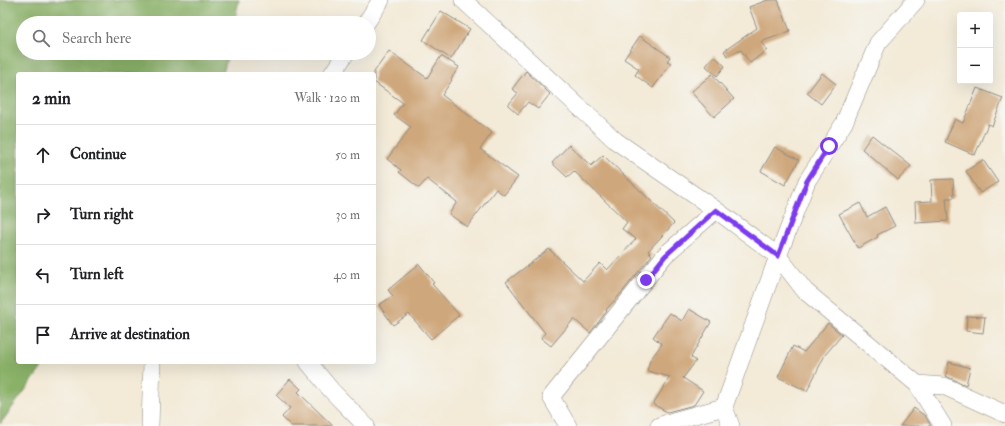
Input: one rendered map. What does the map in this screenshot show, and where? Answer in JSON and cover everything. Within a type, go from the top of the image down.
[{"type":"street","points":[[371,16],[381,0]]},
{"type":"street","points":[[463,0],[616,141],[716,210],[778,256],[805,291],[918,384],[943,426]]},
{"type":"street","points":[[731,426],[724,407],[778,256],[807,181],[844,124],[878,43],[916,0]]},
{"type":"street","points":[[333,72],[341,60]]},
{"type":"street","points":[[568,426],[551,398],[665,256],[716,210]]},
{"type":"street","points":[[150,426],[152,364]]},
{"type":"street","points":[[310,364],[331,390],[366,426]]},
{"type":"street","points":[[918,384],[944,386],[1005,414]]},
{"type":"street","points":[[659,426],[724,407]]},
{"type":"green space","points":[[0,0],[239,0],[236,16],[16,16],[16,60],[226,60],[223,72],[16,72],[16,364],[45,364],[0,424]]},
{"type":"building","points":[[768,0],[778,0],[790,31],[761,42],[767,50],[750,63],[741,50],[727,56],[724,51],[757,28],[749,7]]},
{"type":"building","points":[[441,11],[470,29],[451,59],[423,40]]},
{"type":"building","points":[[640,36],[670,57],[667,61],[671,63],[653,88],[635,75],[639,69],[624,59]]},
{"type":"building","points":[[389,51],[427,78],[441,56],[459,67],[442,95],[492,133],[480,149],[518,177],[504,195],[496,189],[467,227],[449,214],[457,202],[427,179],[419,188],[399,172],[401,170],[387,159],[411,127],[394,115],[403,103],[376,83],[376,72],[374,72]]},
{"type":"building","points":[[714,56],[725,66],[717,76],[706,66]]},
{"type":"building","points":[[526,71],[550,94],[538,109],[528,102],[518,114],[508,105],[518,93],[512,89]]},
{"type":"building","points":[[822,73],[836,84],[821,104],[807,93]]},
{"type":"building","points":[[712,74],[734,99],[714,117],[691,92]]},
{"type":"building","points":[[977,88],[1003,98],[992,126],[988,124],[975,155],[945,142],[955,119],[963,123]]},
{"type":"building","points":[[872,135],[911,166],[898,180],[862,149]]},
{"type":"building","points":[[569,145],[591,166],[603,155],[674,223],[648,251],[652,255],[606,310],[607,311],[590,333],[574,319],[551,346],[541,338],[545,333],[506,282],[549,249],[583,281],[600,263],[607,270],[636,239],[622,229],[627,222],[574,171],[567,177],[552,163]]},
{"type":"building","points":[[775,147],[799,160],[785,185],[761,171]]},
{"type":"building","points":[[983,160],[998,182],[980,193],[966,171]]},
{"type":"building","points":[[953,179],[954,198],[946,198],[948,221],[916,223],[915,202],[932,201],[931,180]]},
{"type":"building","points":[[860,203],[867,217],[885,207],[895,226],[877,235],[878,237],[858,248],[839,214]]},
{"type":"building","points":[[419,264],[434,283],[432,284],[459,315],[431,339],[409,314],[393,325],[379,305],[393,296],[388,290]]},
{"type":"building","points":[[689,309],[711,322],[691,357],[696,361],[683,378],[703,391],[694,405],[667,412],[653,404],[670,377],[647,371],[650,360],[662,344],[653,337],[670,313],[682,321]]},
{"type":"building","points":[[967,316],[985,317],[983,333],[966,331]]},
{"type":"building","points":[[828,323],[842,335],[825,355],[807,391],[778,377],[793,346],[804,352]]},
{"type":"building","points":[[949,362],[970,368],[966,385],[946,376]]},
{"type":"building","points":[[290,379],[301,389],[298,392],[333,426],[291,426],[282,417],[290,408],[276,395]]},
{"type":"building","points":[[914,408],[925,416],[931,426],[900,426]]},
{"type":"route","points":[[646,280],[665,256],[716,210],[778,256],[807,181],[829,146]]}]
